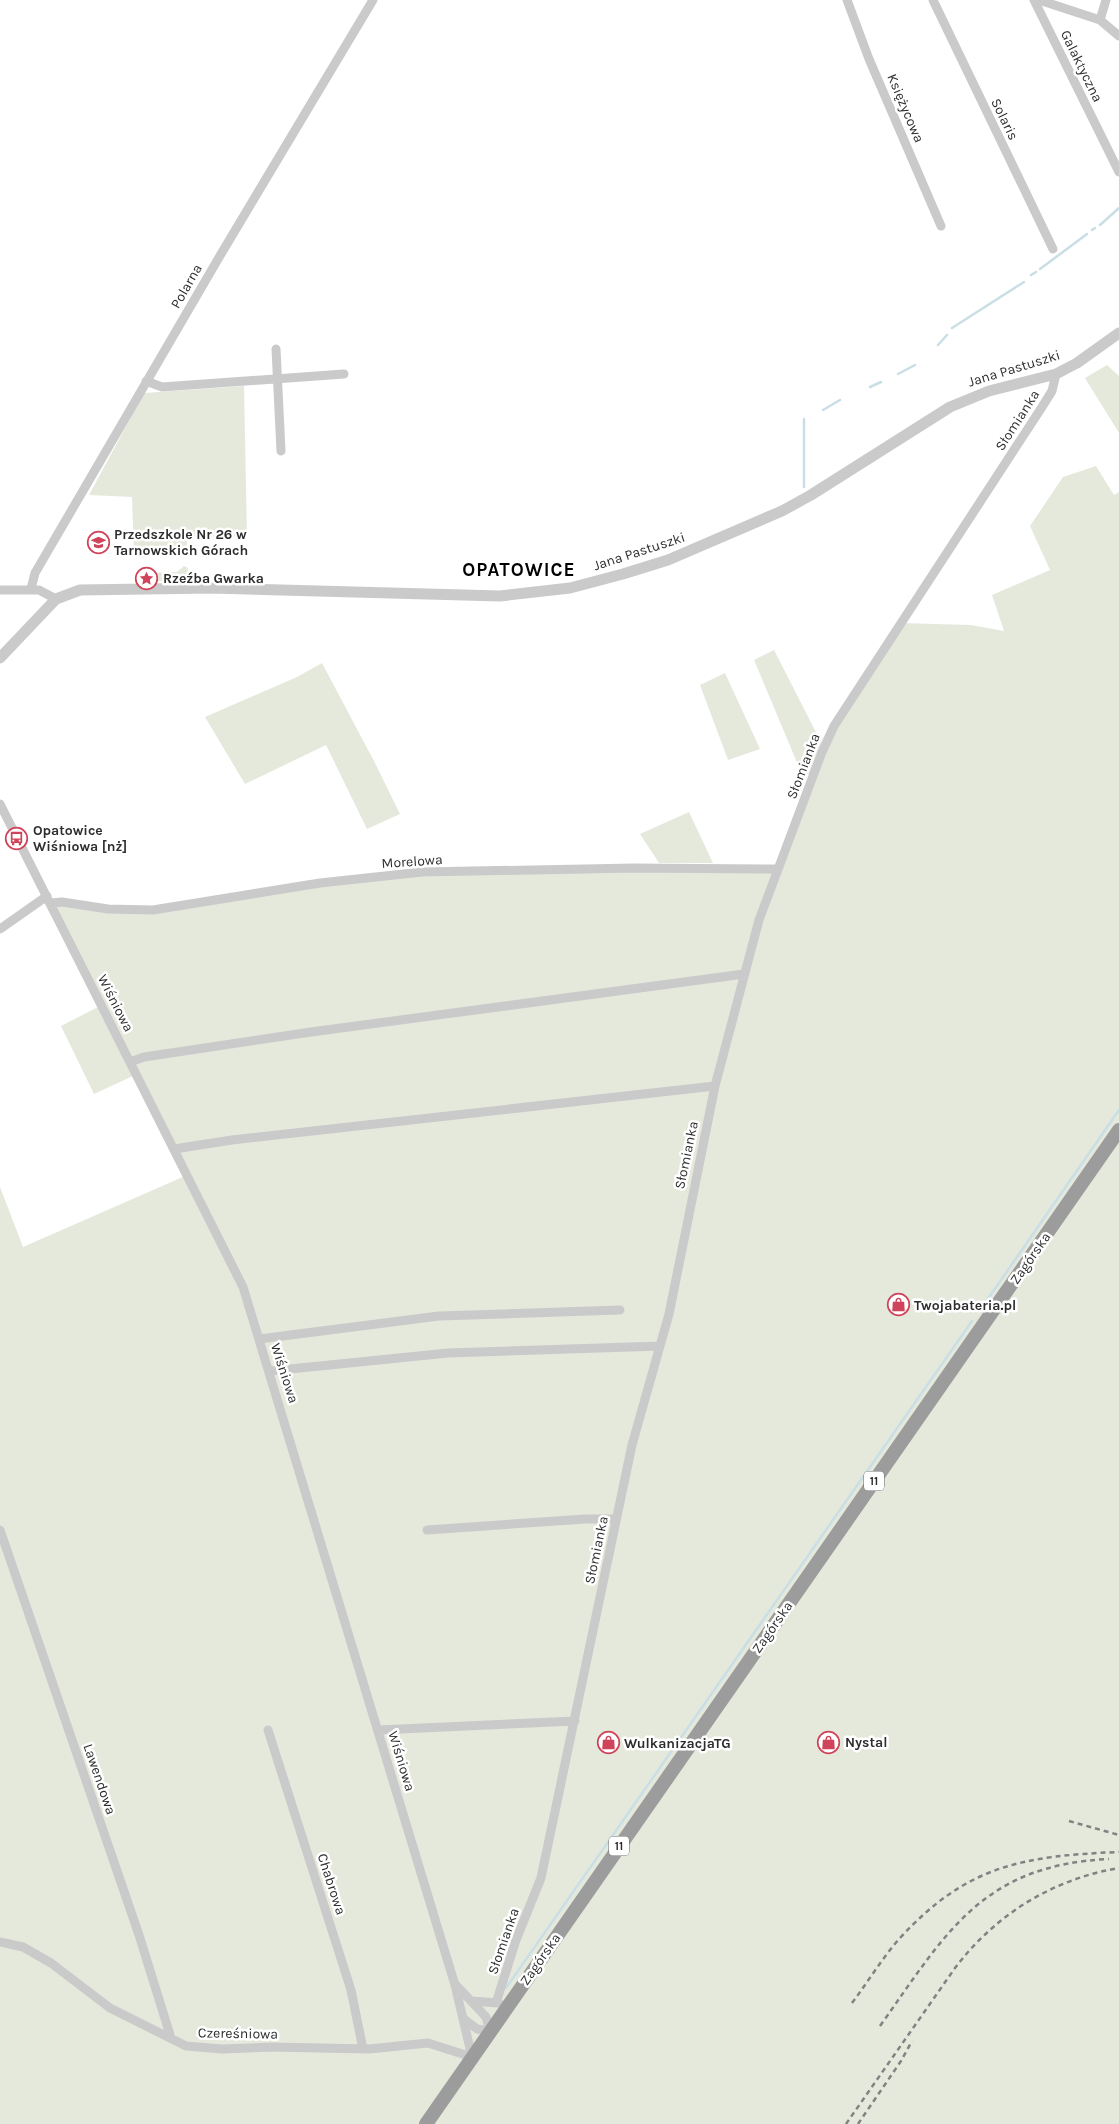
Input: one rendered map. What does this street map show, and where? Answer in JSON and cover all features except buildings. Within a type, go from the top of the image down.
[{"type":"highway","name":"Zagórska","points":[[426,2124],[1119,1130]]},
{"type":"street","name":"Polarna","points":[[31,590],[35,573],[146,381],[373,0]]},
{"type":"street","name":"Księżycowa","points":[[847,0],[869,58],[941,226]]},
{"type":"street","name":"Solaris","points":[[932,0],[1053,249]]},
{"type":"street","name":"Galaktyczna","points":[[1034,0],[1119,172]]},
{"type":"street","points":[[1039,0],[1100,20],[1119,36]]},
{"type":"street","points":[[1100,20],[1106,0]]},
{"type":"street","name":"Jana Pastuszki","points":[[56,599],[76,591],[109,589],[212,588],[464,597],[537,594],[570,588],[668,560],[728,536],[811,495],[950,407],[989,391],[1056,374],[1077,363],[1119,333]]},
{"type":"street","points":[[276,349],[280,451]]},
{"type":"street","points":[[146,381],[162,387],[344,374]]},
{"type":"street","name":"Słomianka","points":[[496,2003],[516,1940],[541,1878],[576,1721],[632,1446],[669,1314],[715,1086],[744,974],[778,869],[834,726],[1042,407],[1052,391],[1056,374]]},
{"type":"street","points":[[0,590],[31,590],[43,592],[56,599],[0,658]]},
{"type":"street","name":"Wiśniowa","points":[[0,804],[243,1287],[455,1985],[472,2057]]},
{"type":"street","name":"Morelowa","points":[[49,899],[108,909],[153,910],[320,883],[422,872],[634,868],[778,869]]},
{"type":"street","points":[[0,929],[49,899]]},
{"type":"street","points":[[130,1062],[144,1057],[311,1032],[744,974]]},
{"type":"street","points":[[174,1149],[232,1140],[715,1086]]},
{"type":"street","points":[[259,1339],[439,1316],[620,1310]]},
{"type":"street","points":[[270,1371],[448,1353],[660,1346]]},
{"type":"street","points":[[427,1530],[585,1519],[616,1519]]},
{"type":"street","name":"Lawendowa","points":[[0,1530],[139,1935],[171,2038]]},
{"type":"street","points":[[378,1730],[576,1721]]},
{"type":"street","name":"Chabrowa","points":[[268,1730],[351,1990],[363,2049]]},
{"type":"street","name":"Czereśniowa","points":[[0,1942],[23,1947],[51,1962],[110,2008],[186,2046],[222,2049],[272,2047],[363,2049],[428,2044],[472,2057]]},
{"type":"street","name":"Wiśniowa","points":[[455,1985],[486,2017],[490,2031]]},
{"type":"street","points":[[472,2001],[496,2003],[511,2000]]},
{"type":"street","points":[[464,2019],[478,2029],[490,2031]]},
{"type":"shaded area","points":[[1107,365],[1119,376],[1119,433],[1085,378]]},
{"type":"shaded area","points":[[244,386],[247,537],[187,536],[187,556],[134,556],[132,497],[89,495],[144,393]]},
{"type":"shaded area","points":[[1096,466],[1114,495],[1119,492],[1119,2124],[0,2124],[0,1187],[23,1247],[185,1176],[129,1062],[41,897],[103,909],[148,908],[400,872],[773,866],[780,864],[823,752],[899,623],[971,625],[1004,631],[992,595],[1050,570],[1030,526],[1063,477]]},
{"type":"shaded area","points":[[184,566],[188,568],[187,577],[168,581],[143,581],[143,576],[146,573],[177,572]]},
{"type":"shaded area","points":[[774,650],[821,742],[809,774],[801,772],[754,660]]},
{"type":"shaded area","points":[[322,663],[400,814],[367,829],[326,745],[245,784],[205,717],[297,677]]},
{"type":"shaded area","points":[[725,673],[760,749],[728,760],[700,685]]},
{"type":"shaded area","points":[[689,812],[713,863],[659,863],[640,834]]},
{"type":"shaded area","points":[[98,1007],[133,1076],[94,1094],[61,1026]]},
{"type":"waterway","points":[[1100,225],[1119,208]]},
{"type":"waterway","points":[[1040,269],[1087,234]]},
{"type":"waterway","points":[[1031,275],[1036,272]]},
{"type":"waterway","points":[[952,328],[1024,282]]},
{"type":"waterway","points":[[938,345],[947,335]]},
{"type":"waterway","points":[[898,374],[915,365]]},
{"type":"waterway","points":[[870,387],[881,382]]},
{"type":"waterway","points":[[823,410],[840,400]]},
{"type":"waterway","points":[[804,419],[804,487]]},
{"type":"waterway","points":[[983,1306],[1119,1110]]},
{"type":"waterway","points":[[506,1988],[972,1321]]},
{"type":"railway","points":[[1069,1821],[1119,1835]]},
{"type":"railway","points":[[852,2003],[900,1938],[949,1894],[973,1880],[999,1869],[1025,1862],[1054,1857],[1119,1852]]},
{"type":"railway","points":[[880,2026],[948,1934],[972,1910],[998,1890],[1029,1875],[1065,1864],[1109,1859]]},
{"type":"railway","points":[[846,2124],[955,1968],[989,1931],[1028,1902],[1049,1890],[1095,1873],[1119,1868]]},
{"type":"railway","points":[[858,2124],[901,2061],[912,2041]]},
{"type":"place","name":"Przedszkole Nr 26 w Tarnowskich Górach","points":[[98,542]]},
{"type":"place","name":"Rzeźba Gwarka","points":[[147,578]]},
{"type":"place","name":"Opatowice Wiśniowa [nż]","points":[[17,838]]},
{"type":"place","name":"Twojabateria.pl","points":[[898,1305]]},
{"type":"place","name":"Nystal","points":[[829,1742]]},
{"type":"place","name":"WulkanizacjaTG","points":[[608,1743]]},
{"type":"district","name":"OPATOWICE","points":[[519,569]]}]
